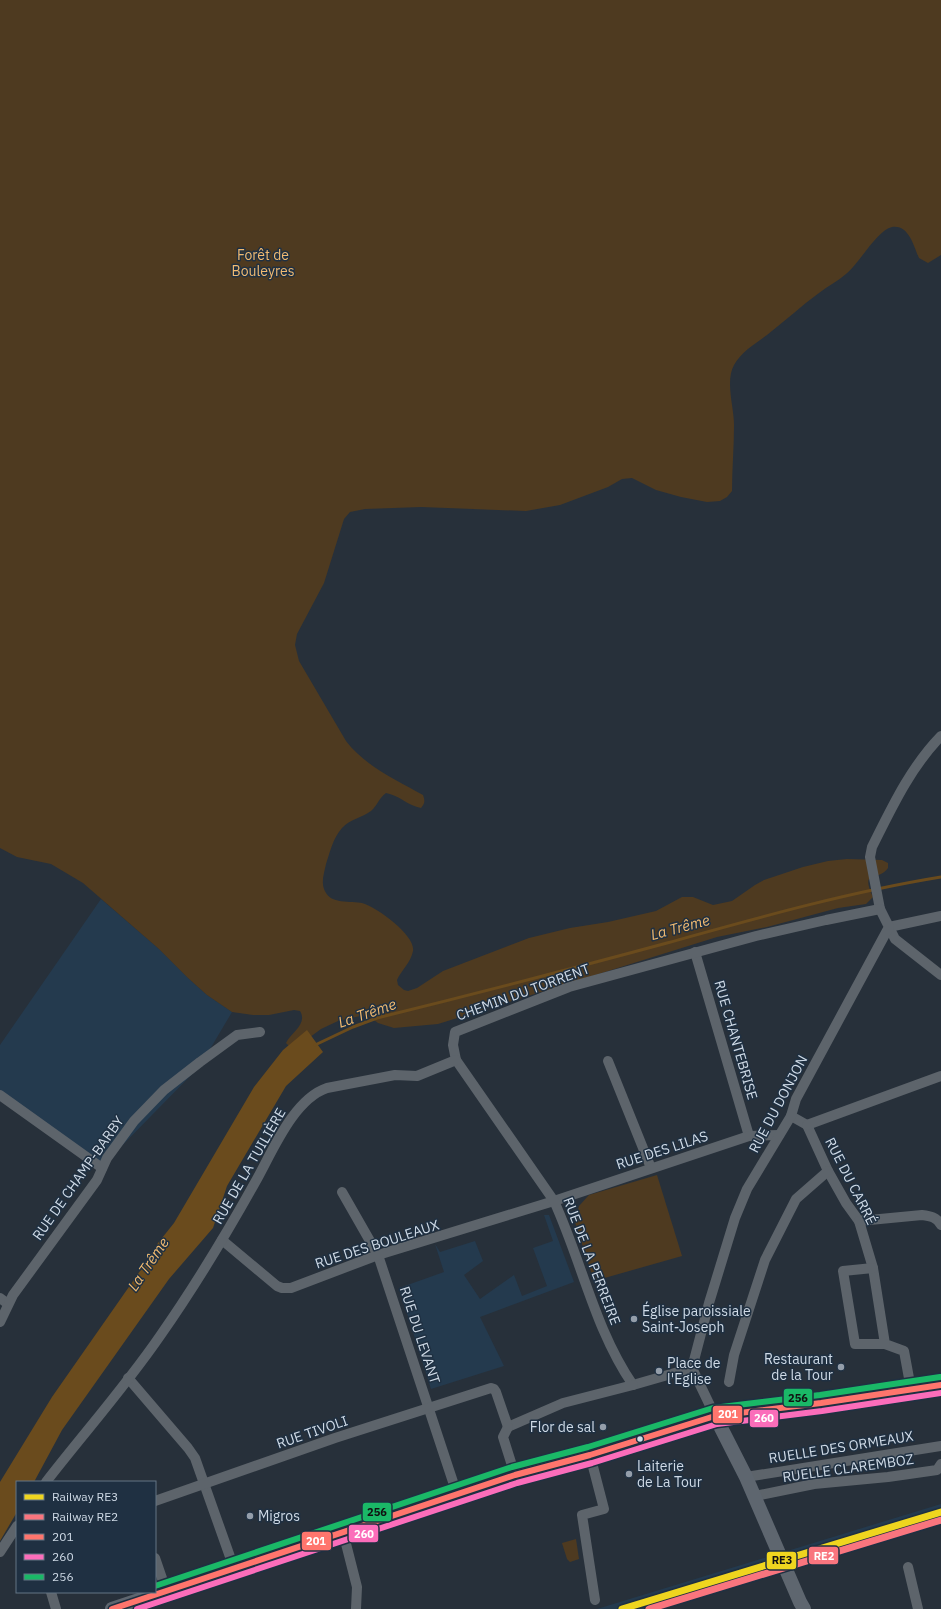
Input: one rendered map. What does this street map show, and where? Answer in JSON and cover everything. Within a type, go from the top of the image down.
[{"type":"main road","points":[[112,1609],[515,1475],[590,1455],[715,1416],[821,1403],[941,1385]]},
{"type":"main road","points":[[715,1416],[755,1496],[804,1609]]},
{"type":"street","points":[[941,736],[922,758],[905,783],[872,847],[870,857],[880,905],[895,939],[941,975]]},
{"type":"street","name":"CHEMIN DU TORRENT","points":[[455,1032],[568,987],[695,952],[826,920],[880,905]]},
{"type":"street","points":[[889,927],[941,916]]},
{"type":"street","name":"RUE DU DONJON","points":[[692,1368],[709,1303],[735,1218],[747,1189],[791,1116],[796,1099],[889,927]]},
{"type":"street","name":"RUE CHANTEBRISE","points":[[695,952],[749,1136]]},
{"type":"street","name":"RUE DE CHAMP-BARBY","points":[[0,1322],[4,1301],[13,1295],[97,1180],[106,1158],[134,1121],[164,1090],[237,1035],[260,1032]]},
{"type":"street","name":"RUE DE LA PERREIRE","points":[[455,1032],[453,1045],[456,1060],[554,1201],[563,1219],[604,1332],[621,1367],[633,1386]]},
{"type":"street","name":"RUE DE LA TUILIÈRE","points":[[47,1481],[161,1335],[222,1240],[287,1126],[304,1102],[320,1090],[327,1088],[395,1075],[417,1076],[456,1060]]},
{"type":"street","points":[[608,1061],[651,1168]]},
{"type":"street","points":[[791,1116],[807,1125],[941,1076]]},
{"type":"street","points":[[0,1095],[102,1168]]},
{"type":"street","name":"RUE DU CARRÉ","points":[[807,1125],[828,1171],[846,1203],[859,1221],[873,1268],[885,1344]]},
{"type":"street","name":"RUE DES LILAS","points":[[554,1201],[749,1136],[779,1135]]},
{"type":"street","points":[[729,1382],[734,1355],[765,1260],[796,1199],[828,1171]]},
{"type":"street","name":"RUE DU LEVANT","points":[[342,1192],[378,1255],[457,1494]]},
{"type":"street","name":"RUE DES BOULEAUX","points":[[222,1240],[277,1286],[286,1289],[378,1255],[554,1201]]},
{"type":"street","points":[[859,1221],[922,1215],[932,1216],[939,1221],[941,1225]]},
{"type":"street","points":[[873,1268],[843,1271],[855,1344],[885,1344],[904,1351],[911,1389]]},
{"type":"street","points":[[515,1475],[503,1437],[508,1427],[563,1403],[633,1386],[692,1368],[715,1416]]},
{"type":"street","points":[[128,1378],[192,1453],[199,1468],[234,1568]]},
{"type":"street","name":"RUE TIVOLI","points":[[156,1500],[486,1389],[493,1388],[496,1392],[508,1427]]},
{"type":"street","name":"RUELLE DES ORMEAUX","points":[[746,1477],[941,1446]]},
{"type":"street","points":[[590,1455],[604,1509],[582,1515],[595,1600]]},
{"type":"street","name":"RUELLE CLAREMBOZ","points":[[755,1496],[814,1484],[888,1477],[937,1470],[941,1464]]},
{"type":"street","points":[[0,1552],[16,1531]]},
{"type":"street","points":[[342,1532],[357,1587],[356,1609]]},
{"type":"street","points":[[156,1561],[166,1590]]},
{"type":"street","points":[[908,1568],[918,1609]]},
{"type":"street","points":[[50,1593],[56,1609]]},
{"type":"shaded area","points":[[101,899],[159,949],[207,995],[232,1012],[200,1066],[104,1164],[0,1093],[0,1045]]},
{"type":"shaded area","points":[[544,1215],[549,1215],[574,1282],[480,1317],[504,1366],[431,1389],[399,1288],[444,1272],[435,1244],[440,1252],[475,1241],[483,1261],[464,1275],[480,1299],[514,1275],[522,1296],[547,1286],[533,1248],[553,1241]]},
{"type":"shaded area","points":[[941,1504],[941,1517],[644,1609],[597,1609]]},
{"type":"green space","name":"Forêt de Bouleyres","points":[[0,0],[941,0],[941,255],[928,263],[919,258],[910,237],[903,229],[892,227],[886,229],[846,274],[822,290],[749,348],[737,360],[731,371],[730,379],[734,433],[732,491],[727,497],[720,501],[707,502],[681,497],[656,490],[632,478],[622,479],[608,487],[560,505],[526,511],[421,507],[365,509],[350,512],[344,519],[324,583],[297,634],[295,645],[299,661],[346,741],[362,758],[392,778],[423,795],[424,802],[421,808],[386,793],[371,811],[345,825],[336,836],[332,845],[323,879],[324,890],[329,897],[339,901],[365,904],[379,911],[409,938],[412,945],[412,955],[397,980],[398,985],[404,990],[408,991],[417,988],[443,971],[529,938],[570,928],[608,922],[656,911],[682,897],[693,897],[713,905],[732,901],[764,880],[803,867],[828,861],[847,859],[882,860],[888,863],[888,868],[884,872],[869,879],[869,888],[873,897],[866,904],[838,908],[767,927],[717,937],[438,1024],[394,1028],[378,1023],[370,1017],[360,1016],[338,1021],[321,1029],[302,1043],[290,1047],[286,1043],[298,1028],[302,1020],[300,1011],[294,1010],[269,1015],[253,1015],[232,1012],[207,995],[159,949],[83,883],[51,864],[17,857],[0,848]]},
{"type":"green space","points":[[657,1175],[682,1256],[594,1281],[575,1222],[579,1206],[589,1195]]},
{"type":"green space","points":[[576,1539],[579,1559],[570,1562],[567,1559],[562,1543]]},
{"type":"water","points":[[307,1030],[323,1052],[286,1086],[227,1186],[213,1228],[169,1279],[62,1430],[35,1481],[16,1481],[16,1514],[0,1541],[0,1482],[52,1397],[158,1243],[174,1223],[254,1087],[283,1050]]},
{"type":"waterway","name":"La Trême","points":[[315,1045],[353,1027],[377,1018],[559,972],[803,906],[872,890],[941,877]]},
{"type":"rail line","name":"RE3","points":[[622,1609],[941,1512]]},
{"type":"rail line","name":"RE2","points":[[649,1609],[941,1520]]},
{"type":"transit line","name":"256","points":[[156,1586],[512,1467],[588,1447],[713,1408],[820,1395],[940,1377]]},
{"type":"transit line","name":"201","points":[[112,1609],[515,1475],[590,1455],[715,1416],[821,1403],[941,1385]]},
{"type":"transit line","name":"260","points":[[137,1609],[517,1483],[592,1463],[717,1424],[822,1411],[941,1393]]},
{"type":"place","name":"Église paroissiale Saint-Joseph","points":[[634,1319]]},
{"type":"place","name":"Restaurant de la Tour","points":[[841,1367]]},
{"type":"place","name":"Place de l'Eglise","points":[[659,1371]]},
{"type":"place","name":"Flor de sal","points":[[603,1427]]},
{"type":"place","name":"Laiterie de La Tour","points":[[629,1474]]},
{"type":"place","name":"Migros","points":[[250,1516]]}]
